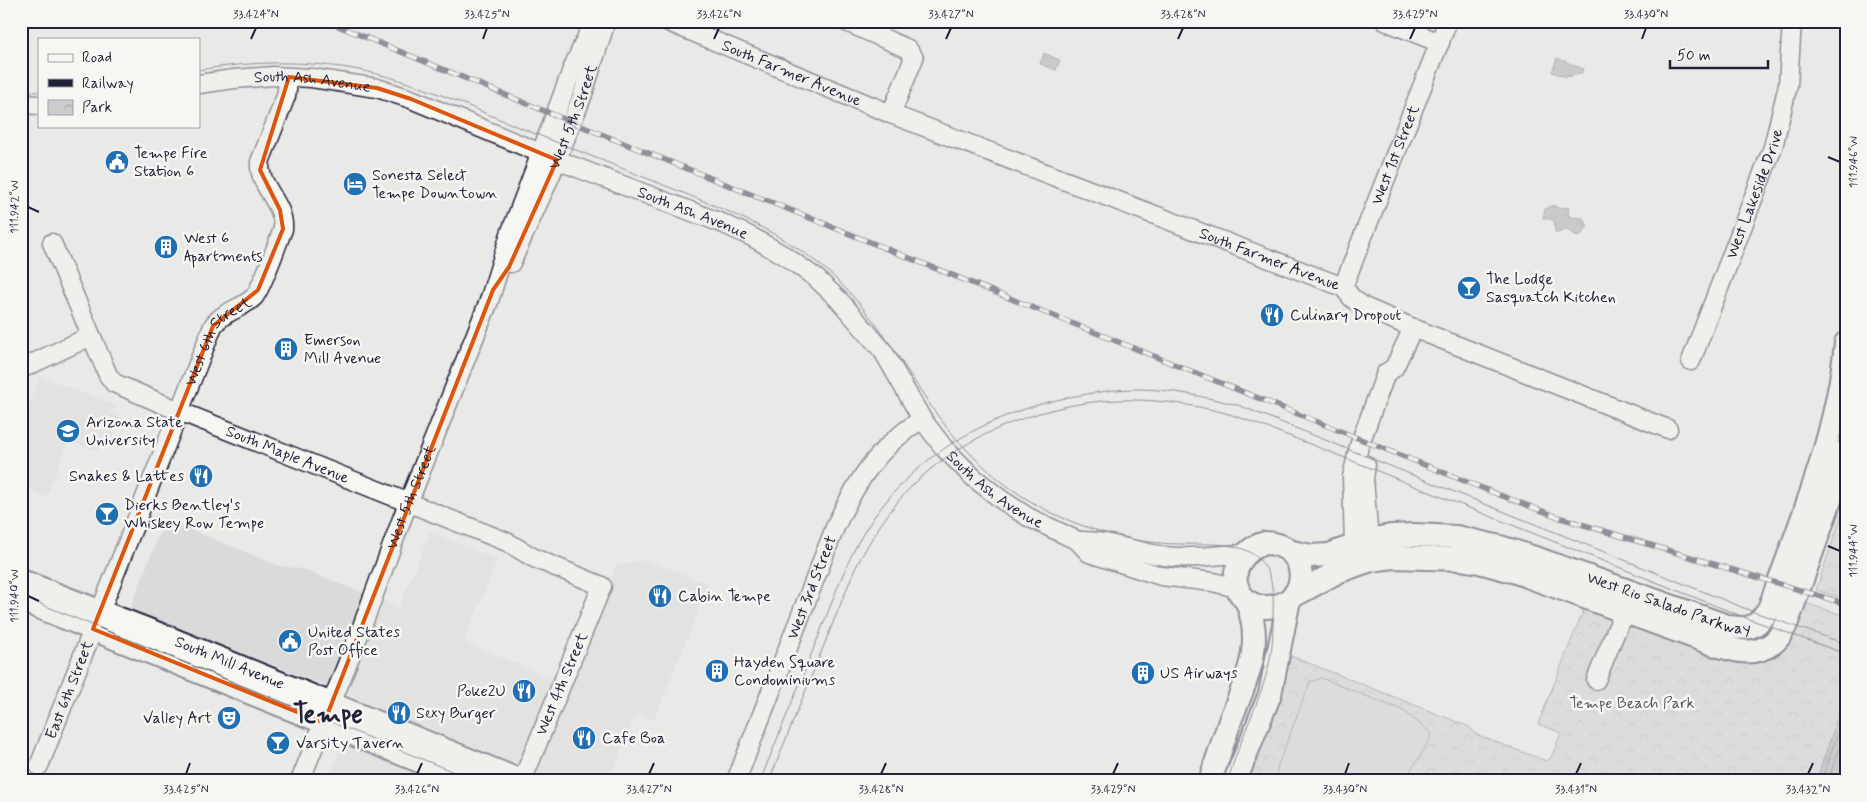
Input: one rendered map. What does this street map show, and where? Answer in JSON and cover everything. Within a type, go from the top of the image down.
[{"type":"main road","name":"West Rio Salado Parkway","points":[[1297,594],[1337,572],[1371,560],[1393,557],[1460,559],[1494,566],[1730,627],[1749,628],[1759,623],[1769,609],[1825,453],[1840,391],[1846,343]]},
{"type":"main road","name":"West Rio Salado Parkway","points":[[1292,552],[1321,556],[1390,536],[1456,537],[1483,542],[1532,557],[1733,650],[1751,653],[1764,649],[1778,640],[1788,619],[1846,451]]},
{"type":"main road","points":[[1210,781],[1253,658],[1254,629],[1242,595],[1237,571],[1245,554],[1256,546],[1265,543],[1282,546],[1292,552],[1300,566],[1301,574],[1297,594],[1302,604],[1277,684],[1270,694],[1235,781]]},
{"type":"main road","name":"South Mill Avenue","points":[[21,580],[96,620],[328,713],[522,781]]},
{"type":"main road","points":[[1242,595],[1261,607],[1274,607],[1297,594]]},
{"type":"main road","name":"South Mill Avenue","points":[[21,600],[96,620]]},
{"type":"main road","name":"South Mill Avenue","points":[[328,713],[469,781]]},
{"type":"main road","points":[[483,781],[488,779],[492,781]]},
{"type":"street","name":"West 5th Street","points":[[300,781],[328,713],[408,502],[493,290],[509,267],[549,156],[573,68],[594,21]]},
{"type":"street","name":"West 5th Street","points":[[549,156],[582,97],[606,21]]},
{"type":"street","name":"South Farmer Avenue","points":[[666,21],[891,114],[1343,287],[1352,298],[1364,307],[1668,429]]},
{"type":"street","points":[[844,21],[908,49],[914,58],[891,114]]},
{"type":"street","points":[[1385,21],[1440,43]]},
{"type":"street","name":"West 1st Street","points":[[1343,287],[1448,21]]},
{"type":"street","name":"West Lakeside Drive","points":[[1690,361],[1773,147],[1788,85],[1792,21]]},
{"type":"street","name":"South Ash Avenue","points":[[200,84],[241,78],[290,76],[377,88],[752,236],[816,278],[859,322],[883,351],[922,419],[950,454],[984,486],[1028,517],[1078,542],[1089,553],[1161,576],[1212,582],[1242,595]]},
{"type":"street","name":"West 6th Street","points":[[96,620],[213,326],[221,316],[246,303],[258,290],[283,229],[280,210],[261,177],[260,162],[286,96],[290,76]]},
{"type":"street","points":[[21,104],[38,105]]},
{"type":"street","name":"South Maple Avenue","points":[[52,243],[91,336],[114,383],[179,411],[507,542],[534,558],[602,586]]},
{"type":"street","points":[[1337,572],[1341,565],[1364,554],[1369,548],[1362,543],[1352,478],[1358,453],[1386,373],[1394,368],[1413,328]]},
{"type":"street","points":[[21,369],[91,336]]},
{"type":"street","name":"West 3rd Street","points":[[736,781],[836,525],[851,492],[869,466],[891,441],[922,419]]},
{"type":"street","name":"South Ash Avenue","points":[[1078,542],[1094,541],[1165,556],[1195,558],[1245,554]]},
{"type":"street","name":"West 4th Street","points":[[522,781],[602,586]]},
{"type":"street","points":[[1596,680],[1628,602]]},
{"type":"street","name":"East 6th Street","points":[[39,766],[96,620]]},
{"type":"highlighted area","points":[[289,77],[377,88],[411,99],[557,160],[509,267],[493,290],[324,723],[93,629],[213,326],[258,290],[283,229],[280,210],[260,170]]},
{"type":"shaded area","name":"Arizona State University","points":[[40,376],[117,406],[113,413],[121,417],[109,446],[101,444],[98,451],[69,441],[46,497],[21,486],[21,422]]},
{"type":"shaded area","points":[[165,519],[277,565],[305,570],[399,607],[430,532],[498,559],[464,642],[568,685],[616,565],[646,560],[709,584],[654,720],[636,714],[609,781],[550,781],[528,772],[524,781],[328,781],[360,699],[130,609]]},
{"type":"green space","points":[[1846,502],[1846,599],[1816,590]]},
{"type":"green space","name":"Tempe Beach Park","points":[[1802,602],[1846,616],[1846,699],[1816,781],[1243,781],[1291,656],[1470,727],[1475,734],[1546,761],[1551,758],[1561,733],[1538,724],[1586,604],[1747,659]]},
{"type":"green space","points":[[1321,678],[1404,711],[1432,734],[1418,759],[1401,781],[1276,781],[1278,765],[1310,682]]},
{"type":"water","points":[[1044,53],[1060,60],[1056,70],[1040,64]]},
{"type":"water","points":[[1557,58],[1583,69],[1581,74],[1566,77],[1552,72]]},
{"type":"water","points":[[1553,205],[1560,209],[1569,208],[1568,214],[1571,217],[1583,218],[1588,226],[1581,235],[1577,236],[1567,230],[1555,232],[1554,220],[1543,218],[1545,209]]},
{"type":"water","points":[[1846,699],[1846,781],[1816,781],[1842,705]]},
{"type":"tram line","points":[[200,70],[259,63],[299,63],[339,67],[381,75],[446,97],[740,217],[786,241],[808,256],[829,272],[848,291],[884,336],[948,429],[982,465],[1007,486],[1046,510],[1093,529],[1136,540],[1175,544],[1225,545],[1246,550],[1255,556],[1266,569],[1272,587],[1273,632],[1271,651],[1265,679],[1237,751],[1228,781]]},
{"type":"tram line","points":[[21,91],[38,92]]},
{"type":"tram line","points":[[760,781],[851,557],[865,530],[893,494],[913,473],[936,454],[960,438],[986,425],[1013,413],[1041,404],[1103,391],[1162,390],[1201,396],[1238,405],[1754,612],[1846,644]]},
{"type":"tram line","points":[[769,781],[854,571],[874,535],[898,502],[936,464],[984,435],[1010,423],[1037,414],[1092,402],[1119,400],[1166,402],[1222,412],[1240,418],[1333,453],[1749,619],[1846,654]]},
{"type":"tram line","points":[[21,596],[476,781]]},
{"type":"railway","points":[[326,21],[586,128],[1497,494],[1561,518],[1846,604]]},
{"type":"place","name":"Tempe Fire Station 6","points":[[117,162]]},
{"type":"place","name":"Sonesta Select Tempe Downtown","points":[[355,184]]},
{"type":"place","name":"West 6 Apartments","points":[[166,247]]},
{"type":"place","name":"The Lodge Sasquatch Kitchen","points":[[1469,288]]},
{"type":"place","name":"Culinary Dropout","points":[[1272,315]]},
{"type":"place","name":"Emerson Mill Avenue","points":[[286,349]]},
{"type":"place","name":"Arizona State University","points":[[68,431]]},
{"type":"place","name":"Snakes & Lattes","points":[[201,476]]},
{"type":"place","name":"Dierks Bentley's Whiskey Row Tempe","points":[[107,514]]},
{"type":"place","name":"Cabin Tempe","points":[[660,596]]},
{"type":"place","name":"United States Post Office","points":[[290,641]]},
{"type":"place","name":"Hayden Square Condominiums","points":[[717,671]]},
{"type":"place","name":"US Airways","points":[[1143,673]]},
{"type":"place","name":"Poke2U","points":[[524,691]]},
{"type":"place","name":"Sexy Burger","points":[[399,713]]},
{"type":"place","name":"Valley Art","points":[[229,718]]},
{"type":"place","name":"Cafe Boa","points":[[584,738]]},
{"type":"place","name":"Varsity Tavern","points":[[278,743]]},
{"type":"district","name":"Tempe","points":[[328,715]]}]
